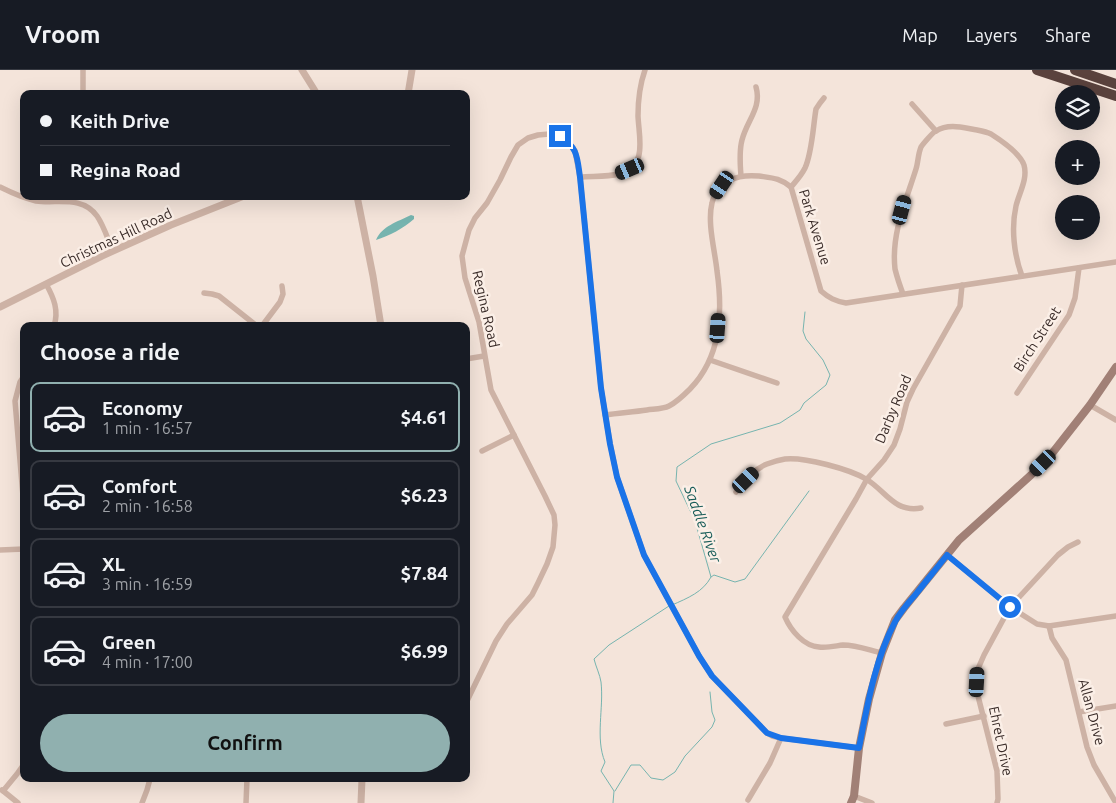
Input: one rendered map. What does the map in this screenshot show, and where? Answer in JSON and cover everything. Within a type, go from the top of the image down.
[{"type":"highway","points":[[1037,70],[1116,96]]},
{"type":"highway","points":[[1075,70],[1116,83]]},
{"type":"main road","points":[[852,799],[859,748],[869,699],[882,653],[896,620],[959,540],[1032,475],[1050,456],[1090,405],[1116,367]]},
{"type":"street","points":[[83,70],[83,90]]},
{"type":"street","points":[[302,70],[314,90]]},
{"type":"street","points":[[409,90],[412,70]]},
{"type":"street","points":[[580,177],[618,174],[630,169],[637,163],[641,140],[638,115],[639,97],[645,70]]},
{"type":"street","points":[[605,415],[668,406],[680,399],[699,380],[710,360],[718,328],[720,296],[712,238],[712,203],[722,185],[729,180],[741,176],[741,141],[756,106],[758,95],[756,86]]},
{"type":"street","points":[[791,187],[800,177],[805,167],[816,109],[824,98]]},
{"type":"street","points":[[912,104],[936,131]]},
{"type":"street","points":[[903,294],[896,269],[898,226],[921,147],[936,131],[946,127],[957,126],[988,133],[1008,146],[1024,165],[1025,177],[1016,206],[1014,224],[1015,252],[1022,276]]},
{"type":"street","name":"Regina Road","points":[[470,694],[496,641],[507,624],[532,595],[547,564],[553,546],[555,525],[554,515],[545,496],[491,390],[479,322],[465,278],[462,256],[469,230],[475,218],[487,203],[518,145],[538,134],[548,134],[560,136],[575,151],[580,177],[605,415],[617,477],[644,555],[699,656],[712,676],[767,733],[781,738],[859,748]]},
{"type":"street","name":"Park Avenue","points":[[741,176],[776,178],[791,187],[821,292],[829,298],[846,303],[1116,262]]},
{"type":"street","points":[[0,187],[20,196]]},
{"type":"street","points":[[33,200],[56,200]]},
{"type":"street","points":[[76,200],[96,214],[113,251]]},
{"type":"street","name":"Christmas Hill Road","points":[[0,308],[102,256],[234,200]]},
{"type":"street","points":[[358,200],[380,322]]},
{"type":"street","name":"Birch Street","points":[[1017,393],[1069,315],[1075,298],[1079,268]]},
{"type":"street","points":[[46,284],[52,294],[56,308],[55,322]]},
{"type":"street","points":[[265,322],[284,294],[282,286]]},
{"type":"street","name":"Darby Road","points":[[882,653],[855,646],[817,647],[807,643],[793,631],[785,617],[867,479],[894,445],[907,402],[913,389],[960,306],[962,286]]},
{"type":"street","points":[[204,293],[219,296],[252,322]]},
{"type":"street","points":[[470,358],[484,356]]},
{"type":"street","points":[[710,360],[778,384]]},
{"type":"street","points":[[20,382],[15,401],[20,457]]},
{"type":"street","points":[[1090,405],[1116,420]]},
{"type":"street","points":[[482,452],[514,436]]},
{"type":"street","points":[[736,492],[757,470],[766,464],[786,459],[797,459],[846,470],[867,479],[890,500],[902,507],[921,508]]},
{"type":"street","name":"Ehret Drive","points":[[997,803],[997,771],[977,692],[977,671],[1010,607],[1058,555],[1078,542]]},
{"type":"street","points":[[0,550],[20,549]]},
{"type":"street","points":[[947,555],[1010,607],[1037,624],[1050,626],[1116,616]]},
{"type":"street","name":"Allan Drive","points":[[1050,626],[1052,638],[1066,660],[1087,747],[1094,765],[1116,803]]},
{"type":"street","points":[[1079,712],[1116,706]]},
{"type":"street","points":[[946,724],[984,716]]},
{"type":"street","points":[[748,800],[770,763],[781,738]]},
{"type":"street","points":[[18,803],[1,789],[20,770]]},
{"type":"street","points":[[142,803],[149,782]]},
{"type":"street","points":[[246,803],[247,782]]},
{"type":"street","points":[[361,803],[362,782]]},
{"type":"street","points":[[852,799],[872,803]]},
{"type":"water","points":[[411,215],[414,216],[414,219],[406,226],[376,240],[386,228]]},
{"type":"waterway","name":"Saddle River","points":[[672,605],[699,591],[711,577],[695,521],[676,481],[677,467],[711,444],[780,423],[800,410],[804,403],[826,385],[830,375],[823,360],[806,339],[803,331],[805,312]]},
{"type":"waterway","points":[[711,577],[714,575],[735,582],[745,579],[809,491]]},
{"type":"waterway","name":"Saddle River","points":[[613,803],[614,791],[601,771],[605,762],[600,733],[602,692],[594,659],[609,645],[669,606]]},
{"type":"waterway","points":[[615,791],[631,765],[640,765],[651,778],[663,780],[675,772],[685,756],[712,727],[715,720],[712,712],[710,692]]},
{"type":"route","points":[[560,136],[575,151],[580,177],[601,388],[617,477],[644,555],[699,656],[712,676],[729,694],[772,736],[859,748],[869,699],[888,636],[904,608],[947,555],[1010,607]]}]
